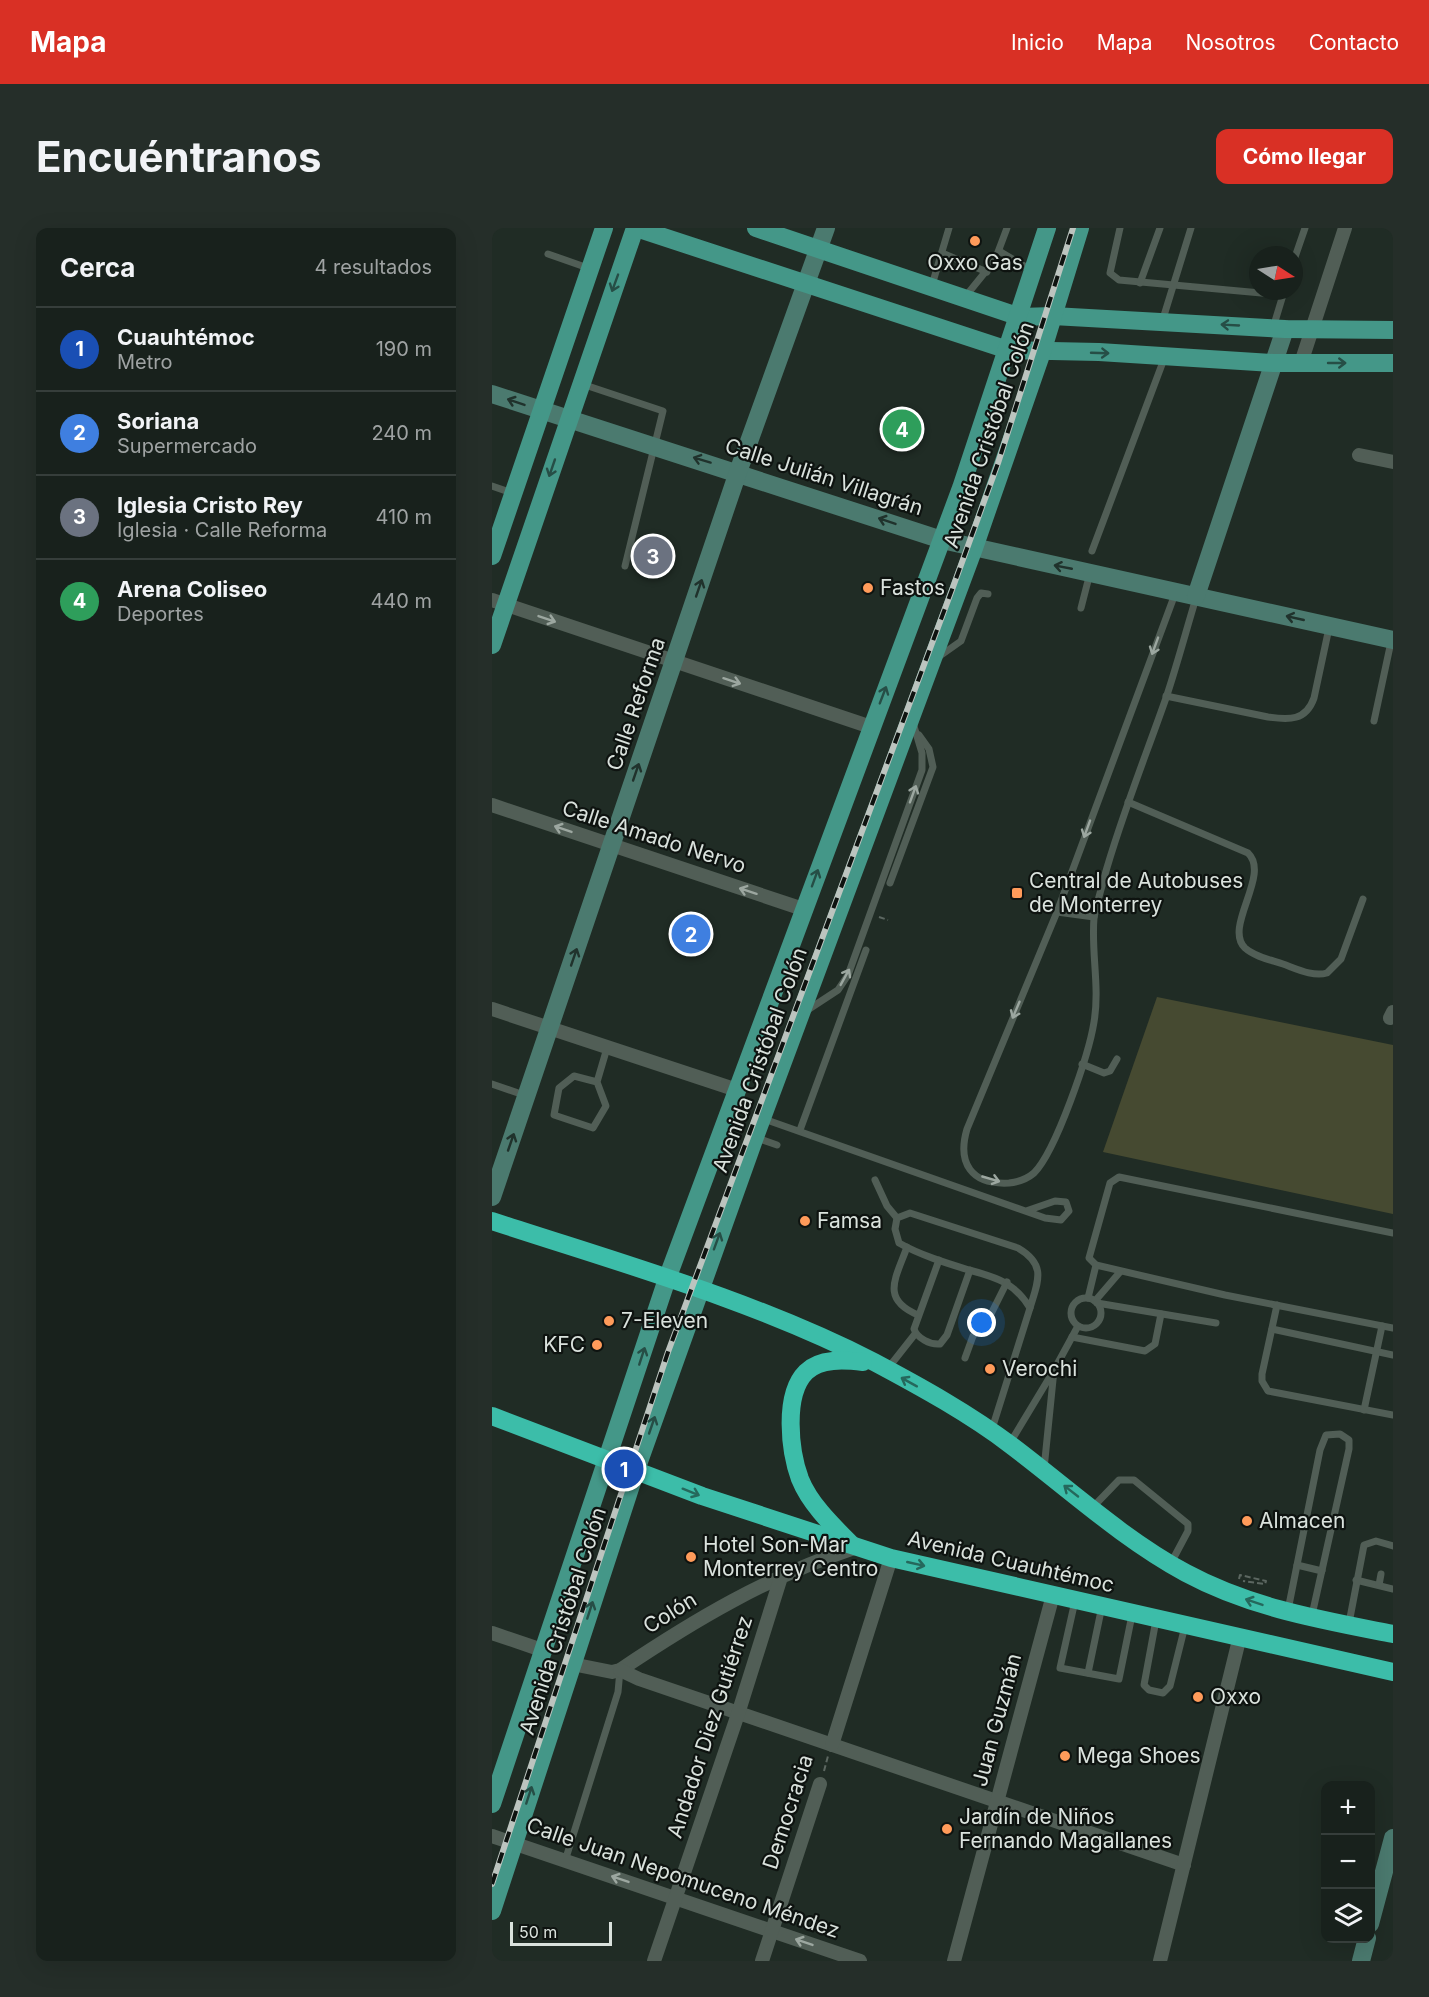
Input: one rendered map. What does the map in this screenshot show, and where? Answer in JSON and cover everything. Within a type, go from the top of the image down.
[{"type":"highway","points":[[492,1221],[700,1290],[782,1322],[881,1366],[991,1431],[1170,1564],[1214,1587],[1288,1613],[1393,1634]]},
{"type":"highway","points":[[854,1548],[821,1511],[801,1480],[791,1442],[792,1403],[798,1384],[805,1372],[816,1365],[838,1361],[881,1366]]},
{"type":"highway","name":"Avenida Cuauhtémoc","points":[[492,1416],[702,1497],[854,1548],[1393,1672]]},
{"type":"main road","points":[[492,556],[496,526],[513,493],[604,228]]},
{"type":"main road","points":[[492,645],[499,602],[568,420],[636,228],[1008,350],[1273,363],[1393,363]]},
{"type":"main road","points":[[756,228],[1020,317],[1053,316],[1279,328],[1393,330]]},
{"type":"main road","name":"Avenida Cristóbal Colón","points":[[492,1804],[667,1279],[942,540],[1020,317],[1047,228]]},
{"type":"main road","name":"Avenida Cristóbal Colón","points":[[492,1911],[636,1470],[762,1118],[914,726],[934,659],[1042,352],[1080,228]]},
{"type":"street","name":"Calle Reforma","points":[[492,1197],[738,472],[826,228]]},
{"type":"street","points":[[1301,363],[1345,228]]},
{"type":"street","points":[[1196,596],[1273,363],[1279,328]]},
{"type":"street","name":"Calle Julián Villagrán","points":[[492,394],[942,540],[1392,640]]},
{"type":"street","points":[[1359,455],[1393,462]]},
{"type":"street","points":[[499,602],[871,727]]},
{"type":"street","name":"Calle Amado Nervo","points":[[492,805],[803,909]]},
{"type":"street","points":[[492,1009],[737,1090]]},
{"type":"street","name":"Colón","points":[[620,1670],[687,1625],[782,1574],[854,1548]]},
{"type":"street","points":[[832,1745],[891,1558]]},
{"type":"street","name":"Andador Diez Gutiérrez","points":[[654,1961],[738,1714],[782,1574]]},
{"type":"street","name":"Juan Guzmán","points":[[954,1961],[1053,1595]]},
{"type":"street","points":[[492,1633],[542,1650]]},
{"type":"street","points":[[1160,1961],[1240,1636]]},
{"type":"street","points":[[572,1664],[612,1672],[620,1670],[738,1714],[1184,1865]]},
{"type":"street","name":"Democracia","points":[[762,1961],[820,1784]]},
{"type":"street","name":"Calle Juan Nepomuceno Méndez","points":[[492,1836],[860,1961]]},
{"type":"street","points":[[1375,1908],[1393,1838]]},
{"type":"street","points":[[1361,1961],[1366,1943]]},
{"type":"lane","points":[[931,287],[949,228]]},
{"type":"lane","points":[[964,298],[987,272],[999,251],[1007,228]]},
{"type":"lane","points":[[1120,228],[1110,273],[1119,280],[1249,291]]},
{"type":"lane","points":[[1140,283],[1160,228]]},
{"type":"lane","points":[[1162,322],[1191,228]]},
{"type":"lane","points":[[1299,246],[1305,228]]},
{"type":"lane","points":[[999,251],[1033,272]]},
{"type":"lane","points":[[942,253],[987,272]]},
{"type":"lane","points":[[548,254],[590,268]]},
{"type":"lane","points":[[1279,328],[1282,300]]},
{"type":"lane","points":[[1092,551],[1165,356]]},
{"type":"lane","points":[[580,383],[662,409],[664,413],[624,566]]},
{"type":"lane","points":[[492,486],[513,493]]},
{"type":"lane","points":[[1081,608],[1089,573]]},
{"type":"lane","points":[[1176,591],[1057,912],[967,1129],[962,1147],[963,1159],[970,1170],[993,1182],[1022,1181],[1034,1173],[1058,1130],[1082,1064],[1094,1022],[1097,996],[1094,917],[1128,802],[1166,696],[1196,596]]},
{"type":"lane","points":[[934,659],[953,649],[961,641],[977,598],[981,593],[988,594]]},
{"type":"lane","points":[[1166,696],[1268,717],[1285,719],[1304,715],[1314,698],[1329,625]]},
{"type":"lane","points":[[1374,721],[1392,640]]},
{"type":"lane","points":[[890,883],[933,767],[929,749],[914,726]]},
{"type":"lane","points":[[801,1014],[838,990],[848,975],[922,770],[922,753],[914,726]]},
{"type":"lane","points":[[1128,802],[1248,853],[1254,858],[1254,873],[1239,939],[1244,947],[1254,954],[1314,974],[1328,973],[1341,959],[1362,899]]},
{"type":"lane","points":[[1057,912],[1094,917]]},
{"type":"lane","points":[[800,1130],[866,950]]},
{"type":"lane","points":[[597,1082],[574,1076],[559,1088],[554,1115],[593,1128],[606,1106],[597,1082],[607,1048]]},
{"type":"lane","points":[[1082,1064],[1104,1073],[1110,1071],[1117,1059]]},
{"type":"lane","points":[[492,1084],[526,1095]]},
{"type":"lane","points":[[762,1118],[1026,1211],[1057,1220],[1065,1219],[1069,1211],[1066,1202],[1059,1200],[1026,1211]]},
{"type":"lane","points":[[755,1137],[777,1145]]},
{"type":"lane","points":[[1393,1233],[1119,1177],[1110,1183],[1089,1258],[1096,1265],[1120,1272],[1393,1328]]},
{"type":"lane","points":[[875,1180],[887,1206],[897,1218]]},
{"type":"lane","points":[[991,1431],[1030,1308],[1039,1273],[1035,1260],[1018,1248],[916,1214],[904,1214],[897,1218],[895,1229],[899,1243],[939,1260],[991,1274],[1007,1282],[1024,1298],[1030,1308]]},
{"type":"lane","points":[[907,1247],[894,1293],[898,1304],[918,1315]]},
{"type":"lane","points":[[881,1366],[915,1334],[918,1315],[939,1260]]},
{"type":"lane","points":[[1096,1265],[1093,1300],[1101,1311],[1099,1320],[1092,1327],[1078,1326],[1072,1318],[1072,1308],[1078,1300],[1093,1300],[1216,1323]]},
{"type":"lane","points":[[915,1334],[935,1344],[944,1340],[970,1270]]},
{"type":"lane","points":[[1093,1300],[1120,1272]]},
{"type":"lane","points":[[965,1359],[973,1336],[990,1316],[1007,1282]]},
{"type":"lane","points":[[1277,1305],[1262,1381],[1268,1391],[1393,1415]]},
{"type":"lane","points":[[1072,1336],[1145,1351],[1155,1344],[1161,1314]]},
{"type":"lane","points":[[1010,1444],[1078,1326]]},
{"type":"lane","points":[[1364,1410],[1382,1326]]},
{"type":"lane","points":[[1272,1329],[1393,1355]]},
{"type":"lane","points":[[1044,1471],[1054,1370]]},
{"type":"lane","points":[[1288,1613],[1322,1443],[1328,1434],[1340,1434],[1349,1440],[1350,1449],[1312,1618]]},
{"type":"lane","points":[[1092,1508],[1119,1480],[1134,1480],[1188,1524],[1188,1531],[1170,1564]]},
{"type":"lane","points":[[1349,1625],[1364,1545],[1371,1541],[1388,1546]]},
{"type":"lane","points":[[1297,1565],[1322,1571]]},
{"type":"lane","points":[[1379,1586],[1381,1574]]},
{"type":"lane","points":[[1356,1580],[1393,1589]]},
{"type":"lane","points":[[1076,1600],[1060,1668],[1119,1679],[1133,1613]]},
{"type":"lane","points":[[1088,1673],[1102,1606]]},
{"type":"lane","points":[[1156,1618],[1144,1685],[1149,1690],[1163,1693],[1170,1686],[1186,1624]]},
{"type":"lane","points":[[565,1861],[618,1692],[620,1670]]},
{"type":"path","points":[[1240,1575],[1266,1581],[1265,1584],[1243,1579],[1243,1581],[1265,1586]]},
{"type":"path","name":"Democracia","points":[[820,1784],[832,1745]]},
{"type":"green space","points":[[1157,997],[1393,1045],[1393,1214],[1103,1152]]},
{"type":"railway","points":[[492,1884],[668,1352],[998,463],[1073,228]]},
{"type":"place","name":"Oxxo Gas","points":[[975,241]]},
{"type":"place","name":"Arena Coliseo","points":[[902,429]]},
{"type":"place","name":"Iglesia Cristo Rey","points":[[653,556]]},
{"type":"place","name":"Fastos","points":[[868,588]]},
{"type":"place","name":"Central de Autobuses de Monterrey","points":[[1017,893]]},
{"type":"place","name":"Soriana","points":[[691,934]]},
{"type":"place","name":"Famsa","points":[[805,1221]]},
{"type":"place","name":"7-Eleven","points":[[609,1321]]},
{"type":"place","name":"KFC","points":[[597,1345]]},
{"type":"place","name":"Verochi","points":[[990,1369]]},
{"type":"place","name":"Cuauhtémoc","points":[[624,1469]]},
{"type":"place","name":"Almacen","points":[[1247,1521]]},
{"type":"place","name":"Hotel Son-Mar Monterrey Centro","points":[[691,1557]]},
{"type":"place","name":"Oxxo","points":[[1198,1697]]},
{"type":"place","name":"Mega Shoes","points":[[1065,1756]]},
{"type":"place","name":"Jardín de Niños Fernando Magallanes","points":[[947,1829]]}]
